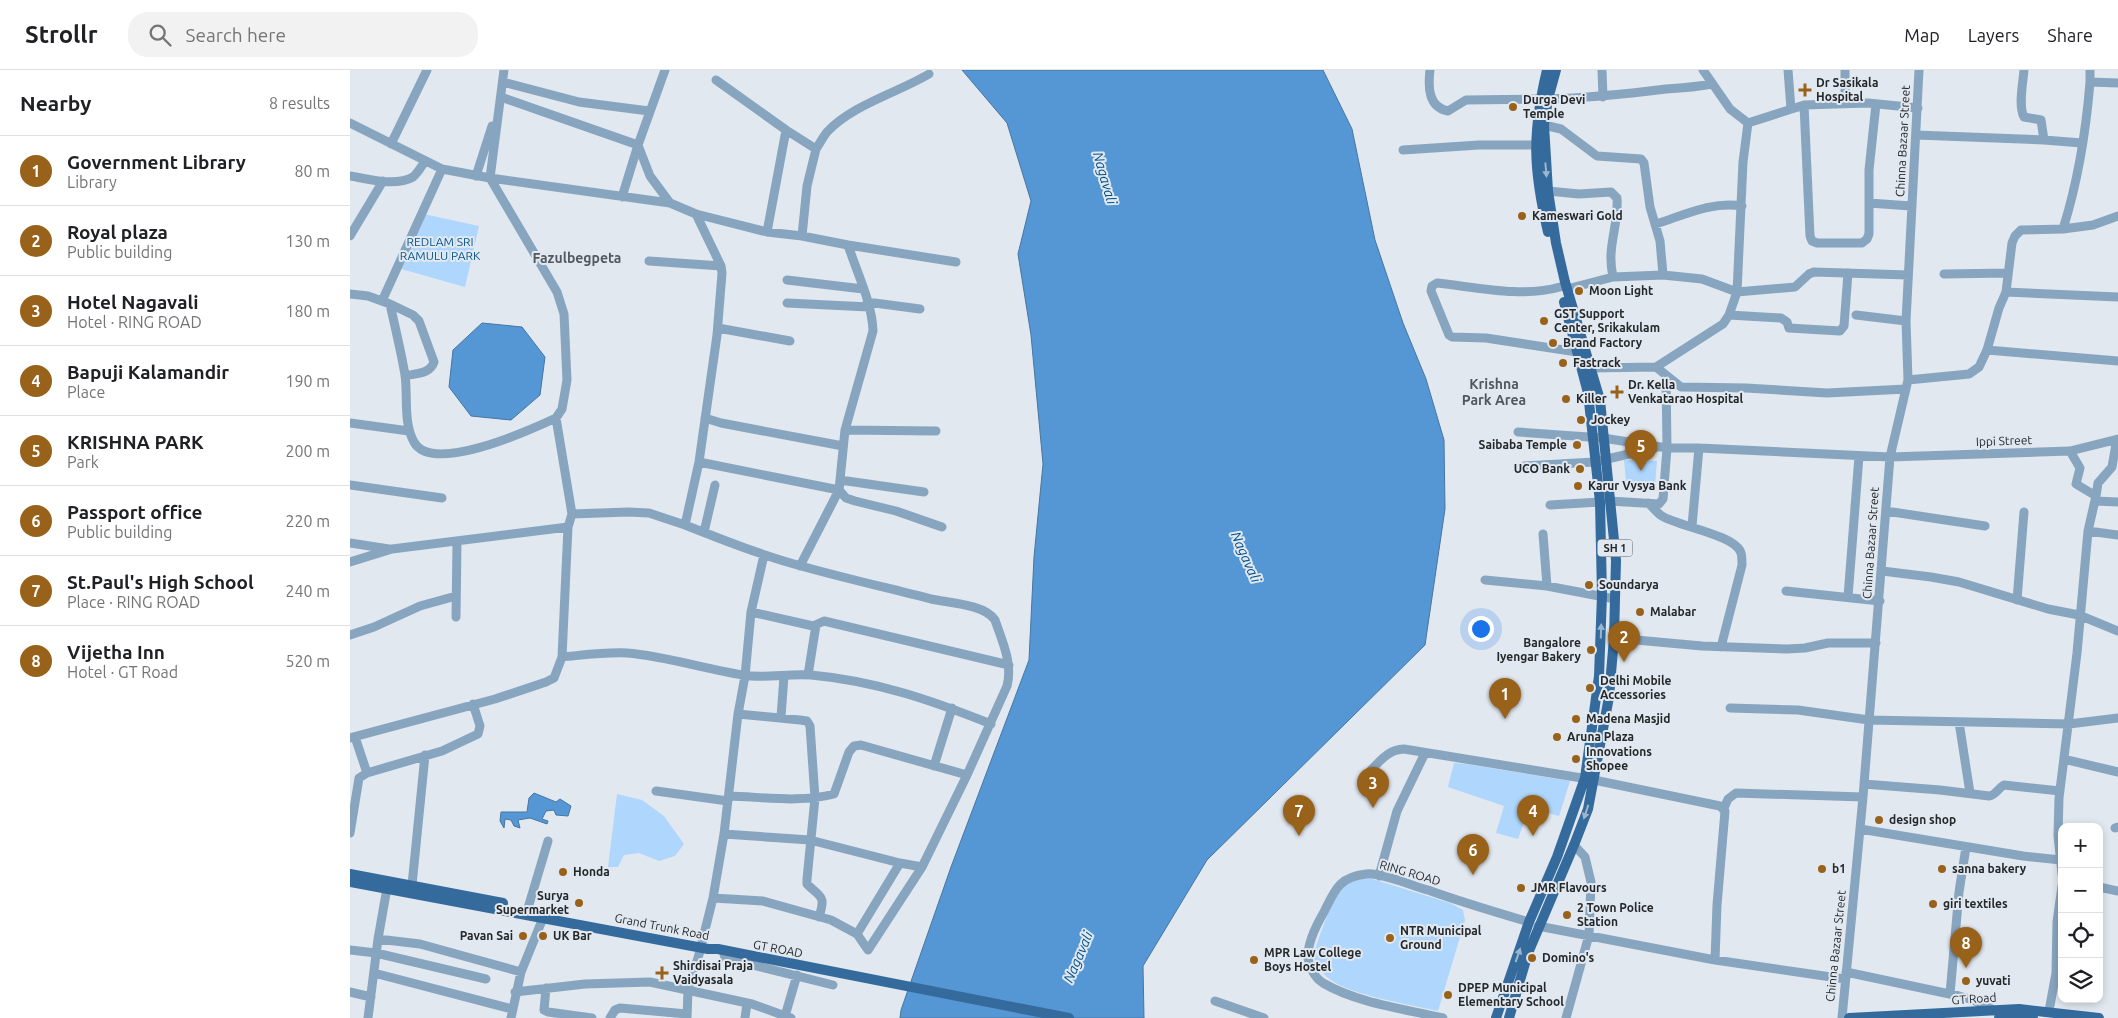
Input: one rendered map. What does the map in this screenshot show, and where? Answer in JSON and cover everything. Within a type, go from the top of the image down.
[{"type":"main road","name":"SH 1","points":[[1509,1018],[1528,953],[1533,924],[1574,845],[1588,809],[1599,676],[1605,502],[1605,459],[1600,400],[1564,288],[1539,192],[1535,146],[1544,99],[1547,70]]},
{"type":"main road","name":"SH 1","points":[[1496,1018],[1590,779],[1609,697],[1614,638],[1616,560],[1605,502],[1594,462],[1588,393],[1577,352],[1564,288],[1548,191],[1544,147],[1544,99],[1556,70]]},
{"type":"main road","name":"Grand Trunk Road","points":[[350,874],[528,908],[701,945]]},
{"type":"main road","name":"Grand Trunk Road","points":[[350,882],[701,945],[708,943],[720,949]]},
{"type":"main road","name":"GT ROAD","points":[[720,949],[1069,1018]]},
{"type":"main road","points":[[2029,1016],[2049,1011],[2099,1018]]},
{"type":"main road","name":"GT Road","points":[[1849,1018],[1996,1014],[2029,1016]]},
{"type":"street","points":[[391,144],[426,70]]},
{"type":"street","points":[[476,176],[501,97],[504,70]]},
{"type":"street","points":[[622,197],[649,111],[665,70]]},
{"type":"street","points":[[1430,70],[1430,95],[1434,105],[1448,111],[1466,100],[1603,97],[1692,88],[1712,84]]},
{"type":"street","points":[[1602,70],[1603,97]]},
{"type":"street","points":[[1703,70],[1730,109],[1748,123]]},
{"type":"street","points":[[1788,70],[1792,109]]},
{"type":"street","points":[[1845,102],[1846,70]]},
{"type":"street","name":"Chinna Bazaar Street","points":[[1842,1018],[1880,601],[1890,457],[1908,380],[1906,321],[1919,70]]},
{"type":"street","points":[[2024,70],[2022,113],[2027,119],[2041,120],[2043,123],[2044,140]]},
{"type":"street","points":[[2063,229],[2074,191],[2086,130],[2090,70]]},
{"type":"street","points":[[802,236],[807,186],[816,149],[827,132],[853,112],[905,88],[929,74]]},
{"type":"street","points":[[716,80],[816,149]]},
{"type":"street","points":[[503,82],[579,102],[649,111]]},
{"type":"street","points":[[2090,82],[2118,84]]},
{"type":"street","points":[[501,97],[638,145],[650,176],[670,203]]},
{"type":"street","points":[[1748,123],[1804,105],[1845,102],[1918,108]]},
{"type":"street","points":[[1804,105],[1810,236],[1812,241],[1817,243],[1862,242],[1868,240],[1869,170],[1876,104]]},
{"type":"street","points":[[442,169],[386,302],[405,376],[409,431],[414,443],[422,450],[439,454],[455,454],[470,451],[556,418],[562,410],[567,380],[564,314],[557,292],[490,178],[498,107]]},
{"type":"street","points":[[350,123],[442,169],[476,176],[670,203],[696,214],[767,232],[802,236],[956,262]]},
{"type":"street","points":[[1591,368],[1656,367],[1723,324],[1729,316],[1737,292],[1743,162],[1748,123]]},
{"type":"street","points":[[1544,125],[1561,129],[1597,156],[1641,159],[1644,163],[1650,207],[1656,224],[1663,259],[1663,275]]},
{"type":"street","points":[[767,232],[786,130]]},
{"type":"street","points":[[1916,136],[2082,143]]},
{"type":"street","points":[[1403,150],[1479,145],[1535,146]]},
{"type":"street","points":[[350,176],[394,182],[413,176],[425,161]]},
{"type":"street","points":[[350,236],[383,181]]},
{"type":"street","points":[[1548,191],[1579,194],[1611,192],[1617,198],[1618,205],[1611,242],[1610,266],[1613,277]]},
{"type":"street","points":[[1869,203],[1911,206]]},
{"type":"street","points":[[1656,224],[1712,206],[1722,204],[1742,206]]},
{"type":"street","points":[[685,525],[699,462],[718,328],[722,281],[721,266],[696,214]]},
{"type":"street","points":[[1908,380],[1970,374],[1979,367],[1987,350],[1998,308],[2006,292],[2014,236],[2021,230],[2063,229],[2093,225],[2118,216]]},
{"type":"street","points":[[800,566],[840,485],[845,430],[873,331],[868,305],[848,245]]},
{"type":"street","points":[[649,261],[721,266]]},
{"type":"street","points":[[1577,352],[1486,338],[1452,337],[1449,335],[1430,290],[1437,283],[1515,291],[1552,290],[1613,277],[1663,275],[1702,279],[1737,292],[1795,287],[1809,274],[1814,272],[1908,275]]},
{"type":"street","points":[[1729,316],[1781,318],[1787,322],[1789,328],[1840,331],[1844,326],[1848,273]]},
{"type":"street","points":[[1944,274],[2008,273]]},
{"type":"street","points":[[788,280],[863,289]]},
{"type":"street","points":[[2006,292],[2118,297]]},
{"type":"street","points":[[350,294],[368,296],[386,302],[413,315],[419,321],[434,362],[432,368],[427,372],[405,376]]},
{"type":"street","points":[[787,303],[920,308]]},
{"type":"street","points":[[1856,315],[1906,321]]},
{"type":"street","points":[[718,328],[790,341]]},
{"type":"street","points":[[1987,350],[2118,361]]},
{"type":"street","points":[[1656,367],[1666,377],[1681,387],[1746,388],[1827,393],[1906,390]]},
{"type":"street","points":[[1550,505],[1605,502],[1659,504],[1663,498],[1666,377]]},
{"type":"street","points":[[350,833],[352,795],[359,776],[352,738],[546,682],[554,678],[558,672],[562,657],[568,527],[572,514],[556,418]]},
{"type":"street","points":[[705,418],[721,423],[843,446]]},
{"type":"street","points":[[350,423],[409,431]]},
{"type":"street","points":[[845,430],[936,431]]},
{"type":"street","points":[[1518,432],[1603,438],[1664,448]]},
{"type":"street","points":[[2059,823],[2060,791],[2069,724],[2088,531],[2098,483],[2112,467],[2116,442]]},
{"type":"street","name":"Ippi Street","points":[[1664,448],[1890,457],[2070,451],[2116,442]]},
{"type":"street","points":[[1524,466],[1594,462],[1664,448]]},
{"type":"street","points":[[1692,526],[1699,448]]},
{"type":"street","points":[[2070,451],[2080,468],[2076,484],[2096,499],[2118,502]]},
{"type":"street","points":[[1848,597],[1859,456]]},
{"type":"street","points":[[699,462],[840,485],[924,492]]},
{"type":"street","points":[[350,485],[442,498]]},
{"type":"street","points":[[704,532],[715,485]]},
{"type":"street","points":[[840,485],[846,498],[896,511],[942,527]]},
{"type":"street","points":[[1648,503],[1661,516],[1692,526],[1729,542],[1742,553],[1742,565],[1721,647]]},
{"type":"street","points":[[1886,511],[1985,526]]},
{"type":"street","points":[[2017,600],[2024,512]]},
{"type":"street","points":[[572,514],[649,513],[764,555],[800,566],[983,610],[991,614],[995,620],[1009,665],[1010,676],[1007,686],[967,775],[922,866],[868,950],[862,944],[857,934],[831,920],[763,901],[713,898]]},
{"type":"street","points":[[350,562],[392,549],[568,527]]},
{"type":"street","points":[[2088,531],[2118,535]]},
{"type":"street","points":[[1543,534],[1547,586]]},
{"type":"street","points":[[456,618],[457,542]]},
{"type":"street","points":[[350,543],[392,549]]},
{"type":"street","points":[[610,1018],[615,1010],[620,1008],[687,1016],[688,990],[713,898],[724,834],[738,714],[745,676],[751,612],[764,555]]},
{"type":"street","points":[[1882,571],[1959,582],[2048,609],[2079,615],[2118,631]]},
{"type":"street","points":[[1486,580],[1547,586],[1615,599]]},
{"type":"street","points":[[1786,591],[1880,601]]},
{"type":"street","points":[[350,635],[374,627],[420,606],[456,596]]},
{"type":"street","points":[[751,612],[807,625],[816,625],[824,620],[1009,665]]},
{"type":"street","points":[[808,675],[816,625]]},
{"type":"street","points":[[1614,638],[1721,647],[1787,649],[1805,648],[1828,643],[1876,643]]},
{"type":"street","points":[[562,657],[603,653],[630,653],[745,676],[808,675],[847,679],[886,686],[952,708],[991,724]]},
{"type":"street","points":[[781,718],[784,676]]},
{"type":"street","points":[[359,776],[425,756],[464,742],[478,734],[480,726],[473,704]]},
{"type":"street","points":[[934,766],[952,708]]},
{"type":"street","points":[[1730,708],[1798,710],[1869,720],[2069,724],[2118,718]]},
{"type":"street","points":[[738,714],[807,721],[810,726],[815,798],[807,884],[820,894],[823,900],[819,917]]},
{"type":"street","points":[[1959,722],[1970,793]]},
{"type":"street","points":[[656,791],[728,798],[815,798],[834,794],[849,752],[854,746],[861,745],[967,775]]},
{"type":"street","points":[[1372,770],[1386,754],[1394,750],[1426,752],[1590,779],[1714,804],[1724,808]]},
{"type":"street","points":[[1379,876],[1397,811],[1426,752]]},
{"type":"street","points":[[412,885],[425,756]]},
{"type":"street","points":[[2064,759],[2118,772]]},
{"type":"street","points":[[1864,784],[1994,795],[2004,785],[2060,791]]},
{"type":"street","points":[[1716,960],[1717,905],[1724,808],[1731,795],[1743,792],[1774,795],[1863,797]]},
{"type":"street","points":[[1860,829],[1966,847],[2058,860]]},
{"type":"street","points":[[724,834],[810,840],[900,863],[922,866]]},
{"type":"street","points":[[528,908],[548,841]]},
{"type":"street","points":[[1566,1018],[1589,936],[1591,882],[1585,857],[1574,845]]},
{"type":"street","points":[[1950,994],[1960,881],[1966,847]]},
{"type":"street","points":[[857,934],[900,863]]},
{"type":"street","name":"RING ROAD","points":[[1443,1018],[1382,1004],[1344,992],[1322,982],[1312,972],[1308,958],[1310,946],[1320,920],[1336,888],[1345,879],[1368,874],[1379,876],[1533,924],[1589,936],[1716,960],[1846,976],[1950,994],[1972,1000],[1996,1014]]},
{"type":"street","points":[[368,1018],[378,939],[387,888]]},
{"type":"street","points":[[2103,888],[2118,891]]},
{"type":"street","points":[[2049,1011],[2056,973],[2058,913]]},
{"type":"street","points":[[374,973],[511,1013],[521,972],[543,918]]},
{"type":"street","points":[[378,939],[420,944],[521,972]]},
{"type":"street","points":[[720,949],[725,958],[833,985]]},
{"type":"street","points":[[350,950],[376,954],[486,979]]},
{"type":"street","points":[[515,992],[585,984],[650,982],[747,1003],[788,1017],[797,975]]},
{"type":"street","points":[[546,988],[544,1010],[592,1018]]},
{"type":"street","points":[[350,992],[371,997]]},
{"type":"street","points":[[1215,1002],[1264,1018]]},
{"type":"street","points":[[745,1018],[747,1003]]},
{"type":"green space","name":"REDLAM SRI RAMULU PARK","points":[[419,213],[479,226],[465,287],[394,267]]},
{"type":"green space","points":[[1624,460],[1657,461],[1655,485],[1626,481]]},
{"type":"green space","points":[[1454,763],[1570,781],[1559,816],[1529,808],[1518,839],[1496,833],[1504,806],[1448,787]]},
{"type":"green space","points":[[617,794],[642,800],[664,816],[684,844],[675,856],[659,861],[639,853],[624,855],[618,867],[608,867]]},
{"type":"green space","name":"NTR Municipal Ground","points":[[1366,877],[1450,903],[1463,910],[1465,920],[1438,1011],[1382,999],[1352,990],[1331,980],[1316,963],[1313,956],[1338,894],[1350,880]]},
{"type":"water","name":"Nagavali","points":[[962,70],[1323,70],[1352,129],[1375,240],[1403,323],[1426,379],[1444,440],[1445,509],[1425,645],[1207,860],[1143,966],[1144,1018],[900,1018],[901,1010],[951,867],[1029,660],[1034,557],[1043,464],[1031,335],[1018,254],[1031,201],[1007,123]]},
{"type":"water","points":[[482,323],[522,327],[545,357],[540,395],[511,420],[471,416],[449,387],[453,350]]},
{"type":"water","points":[[534,793],[556,802],[560,799],[571,806],[568,816],[556,815],[554,810],[546,811],[542,819],[548,821],[547,824],[530,818],[518,820],[520,828],[514,826],[511,820],[505,819],[504,828],[500,821],[501,812],[527,812],[529,798]]},
{"type":"place","name":"Dr Sasikala Hospital","points":[[1805,90]]},
{"type":"place","name":"Durga Devi Temple","points":[[1513,107]]},
{"type":"place","name":"Kameswari Gold","points":[[1522,216]]},
{"type":"place","name":"Moon Light","points":[[1579,291]]},
{"type":"place","name":"GST Support Center, Srikakulam","points":[[1544,321]]},
{"type":"place","name":"Brand Factory","points":[[1553,343]]},
{"type":"place","name":"Fastrack","points":[[1563,363]]},
{"type":"place","name":"Dr. Kella Venkatarao Hospital","points":[[1617,392]]},
{"type":"place","name":"Killer","points":[[1566,399]]},
{"type":"place","name":"Jockey","points":[[1581,420]]},
{"type":"place","name":"Saibaba Temple","points":[[1577,445]]},
{"type":"place","name":"UCO Bank","points":[[1580,469]]},
{"type":"place","name":"KRISHNA PARK","points":[[1641,471]]},
{"type":"place","name":"Karur Vysya Bank","points":[[1578,486]]},
{"type":"place","name":"Soundarya","points":[[1589,585]]},
{"type":"place","name":"Malabar","points":[[1640,612]]},
{"type":"place","name":"Bangalore Iyengar Bakery","points":[[1591,650]]},
{"type":"place","name":"Royal plaza","points":[[1624,662]]},
{"type":"place","name":"Delhi Mobile Accessories","points":[[1590,688]]},
{"type":"place","name":"Government Library","points":[[1505,719]]},
{"type":"place","name":"Madena Masjid","points":[[1576,719]]},
{"type":"place","name":"Aruna Plaza","points":[[1557,737]]},
{"type":"place","name":"Innovations Shopee","points":[[1576,759]]},
{"type":"place","name":"Hotel Nagavali","points":[[1373,808]]},
{"type":"place","name":"design shop","points":[[1879,820]]},
{"type":"place","name":"St.Paul's High School","points":[[1299,836]]},
{"type":"place","name":"Bapuji Kalamandir","points":[[1533,836]]},
{"type":"place","name":"b1","points":[[1822,869]]},
{"type":"place","name":"sanna bakery","points":[[1942,869]]},
{"type":"place","name":"Honda","points":[[563,872]]},
{"type":"place","name":"Passport office","points":[[1473,875]]},
{"type":"place","name":"JMR Flavours","points":[[1521,888]]},
{"type":"place","name":"Surya Supermarket","points":[[579,903]]},
{"type":"place","name":"giri textiles","points":[[1933,904]]},
{"type":"place","name":"2 Town Police Station","points":[[1567,915]]},
{"type":"place","name":"Pavan Sai","points":[[523,936]]},
{"type":"place","name":"UK Bar","points":[[543,936]]},
{"type":"place","name":"NTR Municipal Ground","points":[[1390,938]]},
{"type":"place","name":"Domino's","points":[[1532,958]]},
{"type":"place","name":"MPR Law College Boys Hostel","points":[[1254,960]]},
{"type":"place","name":"Vijetha Inn","points":[[1966,968]]},
{"type":"place","name":"Shirdisai Praja Vaidyasala","points":[[662,973]]},
{"type":"place","name":"yuvati","points":[[1966,981]]},
{"type":"place","name":"DPEP Municipal Elementary School","points":[[1448,995]]},
{"type":"district","name":"Fazulbegpeta","points":[[577,258]]},
{"type":"district","name":"Krishna Park Area","points":[[1494,392]]}]
